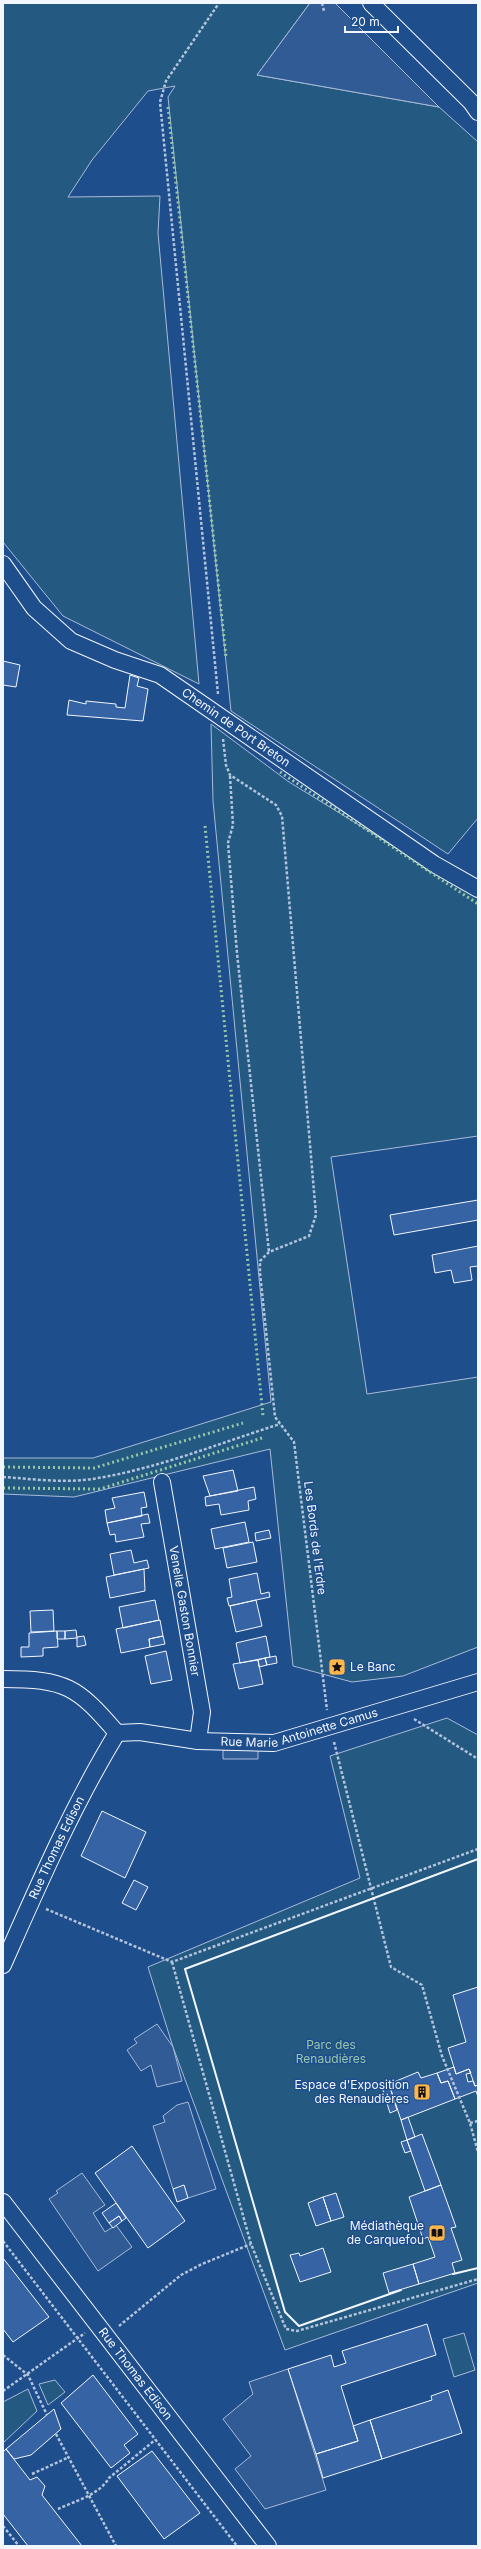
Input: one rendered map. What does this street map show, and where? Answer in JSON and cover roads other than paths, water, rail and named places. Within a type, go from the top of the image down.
[{"type":"street","points":[[371,3],[472,102],[478,112]]},
{"type":"street","name":"Chemin de Port Breton","points":[[3,564],[34,608],[71,641],[115,660],[160,675],[434,864],[478,889]]},
{"type":"street","name":"Venelle Gaston Bonnier","points":[[162,1482],[202,1712],[198,1742]]},
{"type":"street","points":[[3,1679],[40,1679],[68,1687],[88,1702],[117,1733]]},
{"type":"street","name":"Rue Marie Antoinette Camus","points":[[117,1733],[140,1732],[198,1742],[274,1743],[478,1682]]},
{"type":"street","name":"Rue Thomas Edison","points":[[3,1965],[68,1820],[96,1765],[117,1733]]},
{"type":"street","name":"Rue Thomas Edison","points":[[3,2202],[268,2546]]},
{"type":"place","name":"Le Banc","points":[[337,1667]]},
{"type":"place","name":"Espace d'Exposition des Renaudières","points":[[422,2092]]},
{"type":"place","name":"Médiathèque de Carquefou","points":[[437,2233]]},
{"type":"park label","name":"Parc des Renaudières","points":[[331,2052]]}]
